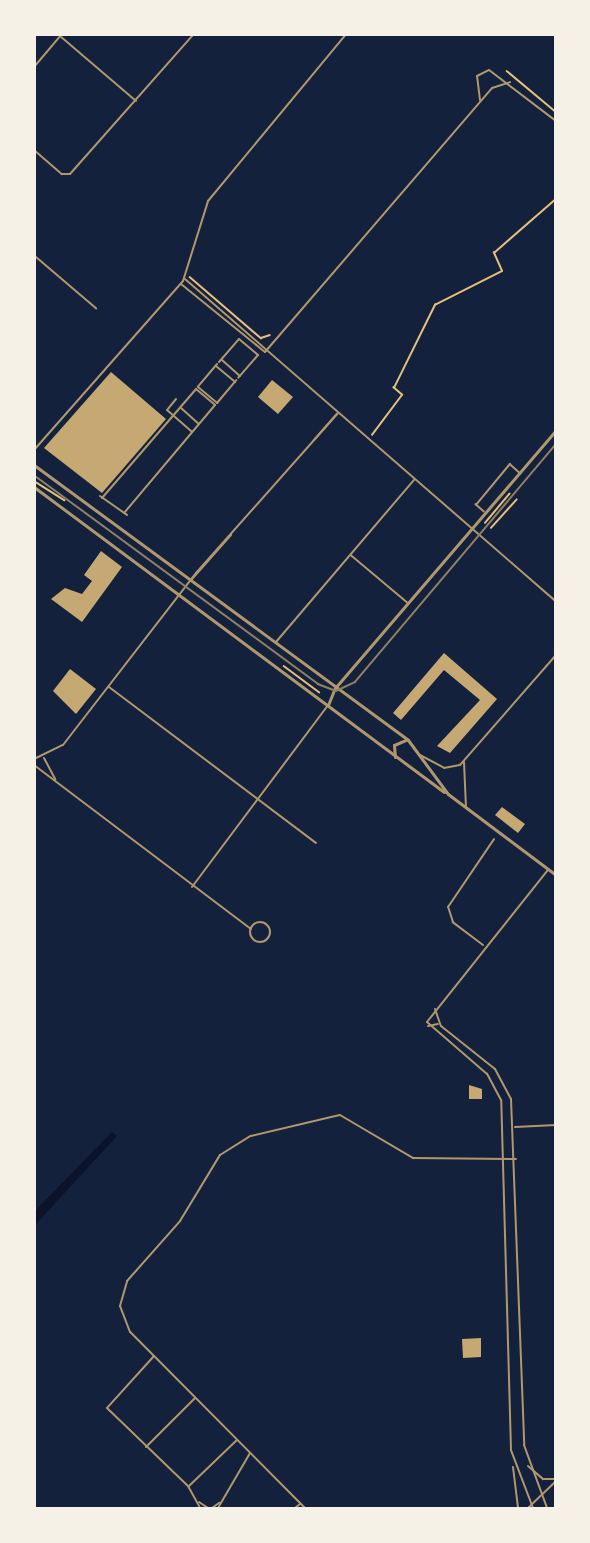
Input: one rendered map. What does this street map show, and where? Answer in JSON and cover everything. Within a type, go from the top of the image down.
[{"type":"street","points":[[34,150],[67,175],[194,34]]},
{"type":"street","points":[[34,450],[185,279],[208,201],[346,34]]},
{"type":"street","points":[[34,67],[61,35],[136,101]]},
{"type":"street","points":[[479,103],[481,88],[476,80],[479,72],[495,75],[510,82],[555,121]]},
{"type":"street","points":[[265,352],[479,103],[492,87],[495,75]]},
{"type":"street","points":[[481,88],[510,82]]},
{"type":"street","points":[[185,279],[265,352],[555,601]]},
{"type":"street","points":[[181,284],[265,352]]},
{"type":"street","points":[[239,339],[258,355],[237,379],[217,403],[198,387],[239,339]]},
{"type":"street","points":[[218,363],[237,379]]},
{"type":"street","points":[[218,363],[237,379]]},
{"type":"street","points":[[196,389],[215,405],[125,514],[101,497],[173,415],[196,389]]},
{"type":"street","points":[[176,399],[167,410],[192,432]]},
{"type":"street","points":[[180,407],[199,424]]},
{"type":"street","points":[[34,759],[44,757],[63,746],[192,579],[337,414]]},
{"type":"street","points":[[312,441],[337,414]]},
{"type":"street","points":[[192,887],[328,705],[335,688],[555,430]]},
{"type":"street","points":[[34,465],[192,579],[408,741],[448,794]]},
{"type":"street","points":[[275,642],[414,480]]},
{"type":"street","points":[[34,487],[555,876]]},
{"type":"street","points":[[226,530],[231,534]]},
{"type":"street","points":[[192,579],[231,534]]},
{"type":"street","points":[[420,755],[444,768],[464,761],[555,655]]},
{"type":"street","points":[[109,687],[316,843]]},
{"type":"street","points":[[397,759],[394,745],[408,741]]},
{"type":"street","points":[[44,757],[57,781]]},
{"type":"street","points":[[464,761],[461,790],[467,810]]},
{"type":"street","points":[[34,765],[192,887],[251,929],[257,941],[270,935],[263,922],[251,929]]},
{"type":"street","points":[[483,945],[453,922],[448,907],[494,839]]},
{"type":"street","points":[[428,1026],[429,1014],[483,945],[548,870]]},
{"type":"street","points":[[436,1006],[441,1026]]},
{"type":"street","points":[[429,1014],[435,1023],[497,1072],[510,1095],[515,1127],[526,1465],[547,1509]]},
{"type":"street","points":[[428,1026],[435,1023]]},
{"type":"street","points":[[428,1026],[494,1085],[501,1103],[513,1464],[518,1509]]},
{"type":"street","points":[[305,1509],[154,1356],[124,1322],[122,1291],[180,1221],[215,1162],[233,1144],[335,1115],[413,1158],[516,1159]]},
{"type":"street","points":[[515,1127],[555,1125]]},
{"type":"street","points":[[154,1356],[107,1408],[188,1486],[200,1509]]},
{"type":"street","points":[[146,1447],[195,1398]]},
{"type":"street","points":[[188,1486],[237,1440]]},
{"type":"street","points":[[218,1509],[219,1503],[250,1453]]},
{"type":"street","points":[[513,1464],[531,1508],[555,1480]]},
{"type":"street","points":[[526,1465],[543,1479],[555,1480]]},
{"type":"street","points":[[196,1501],[210,1509],[219,1503]]},
{"type":"street","points":[[295,1509],[300,1504]]},
{"type":"lane","points":[[34,255],[96,308]]},
{"type":"lane","points":[[485,513],[476,505],[510,464],[519,472]]},
{"type":"lane","points":[[351,554],[408,603]]},
{"type":"path","points":[[507,71],[555,112]]},
{"type":"path","points":[[369,441],[402,395],[394,388],[435,306],[502,271],[494,253],[555,199]]},
{"type":"path","points":[[193,279],[261,338],[270,335]]},
{"type":"path","points":[[34,481],[65,500]]},
{"type":"path","points":[[485,523],[509,494]]},
{"type":"path","points":[[491,528],[516,500]]},
{"type":"path","points":[[284,666],[318,692]]},
{"type":"water","points":[[112,1132],[117,1136],[35,1225],[35,1211]]},
{"type":"building","points":[[111,372],[166,419],[102,493],[44,448]]},
{"type":"building","points":[[272,380],[293,397],[278,414],[258,397]]},
{"type":"building","points":[[101,551],[122,567],[82,622],[51,599],[65,588],[82,594],[92,581],[84,575]]},
{"type":"building","points":[[444,653],[497,699],[450,753],[437,746],[480,700],[444,670],[401,720],[393,713]]},
{"type":"building","points":[[70,669],[96,689],[76,714],[53,691]]},
{"type":"building","points":[[502,807],[525,824],[518,833],[495,815]]},
{"type":"building","points":[[469,1085],[482,1089],[482,1099],[469,1099]]},
{"type":"building","points":[[481,1338],[481,1357],[463,1358],[462,1339]]},
{"type":"tram line","points":[[34,475],[318,684],[336,691],[355,682],[556,444]]}]
